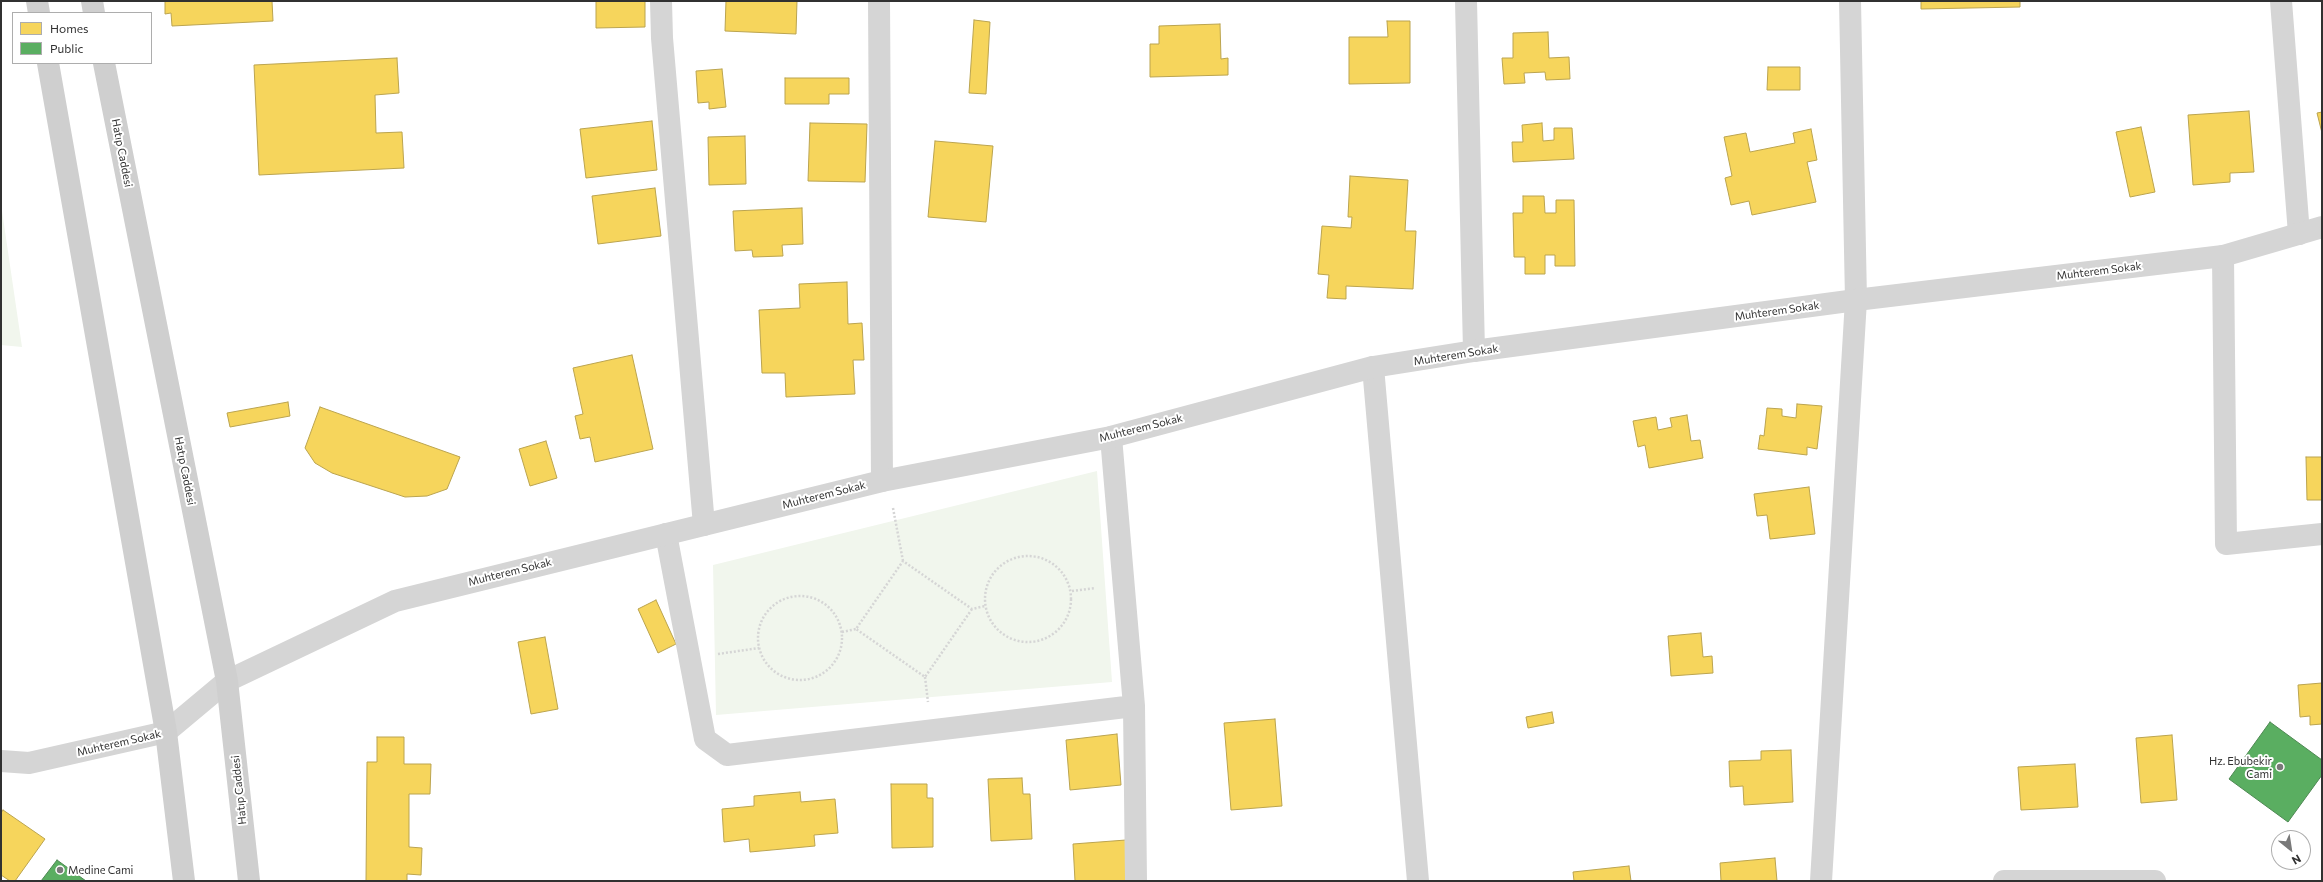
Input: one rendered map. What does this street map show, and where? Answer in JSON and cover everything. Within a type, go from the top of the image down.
[{"type":"main road","points":[[37,1],[39,12]]},
{"type":"main road","points":[[92,1],[94,12]]},
{"type":"main road","points":[[48,64],[166,732],[184,881]]},
{"type":"main road","name":"Hatıp Caddesi","points":[[104,64],[227,681],[249,881]]},
{"type":"street","points":[[661,1],[662,38],[704,525]]},
{"type":"street","points":[[879,1],[885,480]]},
{"type":"street","points":[[1466,1],[1474,351]]},
{"type":"street","points":[[1821,881],[1856,300],[1850,1]]},
{"type":"street","points":[[2281,1],[2298,234]]},
{"type":"street","name":"Muhterem Sokak","points":[[1,762],[29,763],[166,732],[227,681],[395,601],[885,480],[1111,437],[1373,367],[1474,351],[1856,300],[2223,256],[2322,227]]},
{"type":"street","points":[[2223,256],[2226,544],[2322,534]]},
{"type":"street","points":[[1373,367],[1418,881]]},
{"type":"street","points":[[1111,437],[1134,706],[1136,881]]},
{"type":"street","points":[[666,534],[705,739],[727,755],[1134,706]]},
{"type":"street","points":[[2004,881],[2155,881]]},
{"type":"path","points":[[885,480],[903,561],[972,609]]},
{"type":"path","points":[[1028,555],[1043,558],[1056,565],[1066,577],[1072,591],[1072,605],[1068,618],[1060,629],[1049,637],[1036,642],[1016,640],[998,630],[990,620],[985,606],[986,591],[991,577],[1001,566],[1013,558],[1028,555]]},
{"type":"path","points":[[842,632],[856,629],[903,561]]},
{"type":"path","points":[[806,596],[819,600],[830,608],[838,619],[842,632],[841,646],[836,660],[827,670],[814,678],[800,680],[786,678],[773,671],[764,661],[759,648],[758,635],[761,622],[769,610],[779,602],[792,597],[806,596]]},
{"type":"path","points":[[856,629],[925,677],[972,609],[985,606]]},
{"type":"path","points":[[690,658],[759,648]]},
{"type":"shaded area","points":[[1,204],[22,347],[1,345]]},
{"type":"shaded area","points":[[1097,471],[1112,682],[716,715],[713,565]]},
{"type":"building: Homes","points":[[165,1],[272,1],[273,21],[172,26],[171,13],[165,14]]},
{"type":"building: Homes","points":[[596,1],[645,1],[645,27],[596,28]]},
{"type":"building: Homes","points":[[726,1],[797,1],[796,34],[725,31]]},
{"type":"building: Homes","points":[[1921,1],[2020,1],[2020,7],[1921,9]]},
{"type":"building: Homes","points":[[974,20],[990,22],[986,94],[969,93]]},
{"type":"building: Homes","points":[[1387,21],[1410,21],[1410,83],[1349,84],[1349,37],[1388,37]]},
{"type":"building: Homes","points":[[1220,24],[1221,59],[1228,58],[1228,75],[1150,77],[1150,44],[1159,44],[1159,26]]},
{"type":"building: Homes","points":[[1548,32],[1549,58],[1569,57],[1570,79],[1546,80],[1545,72],[1524,73],[1525,83],[1504,84],[1502,58],[1513,58],[1513,33]]},
{"type":"building: Homes","points":[[397,58],[399,93],[375,95],[376,133],[402,132],[404,168],[259,175],[254,65]]},
{"type":"building: Homes","points":[[1768,67],[1800,67],[1800,90],[1767,90]]},
{"type":"building: Homes","points":[[722,69],[726,107],[709,109],[709,102],[698,103],[696,71]]},
{"type":"building: Homes","points":[[785,78],[849,78],[849,94],[829,94],[829,104],[785,104]]},
{"type":"building: Homes","points":[[2249,111],[2254,172],[2230,173],[2230,182],[2193,185],[2188,115]]},
{"type":"building: Homes","points":[[2322,112],[2322,133],[2317,113]]},
{"type":"building: Homes","points":[[652,121],[657,170],[586,178],[580,129]]},
{"type":"building: Homes","points":[[810,123],[867,124],[865,182],[808,181]]},
{"type":"building: Homes","points":[[1542,123],[1543,141],[1554,140],[1554,128],[1572,128],[1574,159],[1513,162],[1512,142],[1523,142],[1522,125]]},
{"type":"building: Homes","points":[[2141,127],[2155,192],[2130,197],[2116,132]]},
{"type":"building: Homes","points":[[1811,129],[1817,160],[1807,162],[1816,202],[1752,215],[1749,201],[1731,205],[1725,178],[1732,176],[1724,137],[1746,133],[1750,152],[1795,143],[1793,133]]},
{"type":"building: Homes","points":[[745,136],[746,184],[709,185],[708,137]]},
{"type":"building: Homes","points":[[935,141],[993,146],[986,222],[928,217]]},
{"type":"building: Homes","points":[[1350,176],[1408,180],[1405,231],[1416,231],[1413,289],[1346,286],[1346,299],[1327,298],[1329,275],[1318,274],[1322,226],[1351,228],[1352,217],[1348,217]]},
{"type":"building: Homes","points":[[655,188],[661,236],[598,244],[592,196]]},
{"type":"building: Homes","points":[[1523,196],[1544,196],[1545,213],[1556,213],[1556,200],[1574,200],[1575,266],[1555,266],[1555,255],[1545,255],[1545,274],[1525,274],[1525,257],[1514,257],[1513,213],[1523,213]]},
{"type":"building: Homes","points":[[802,208],[803,244],[782,245],[783,256],[753,257],[752,250],[735,251],[733,211]]},
{"type":"building: Homes","points":[[847,282],[848,324],[862,323],[864,360],[853,360],[855,394],[786,397],[785,373],[762,373],[759,310],[800,308],[799,284]]},
{"type":"building: Homes","points":[[632,355],[653,449],[595,462],[590,437],[580,439],[575,416],[583,414],[573,368]]},
{"type":"building: Homes","points":[[288,402],[290,416],[230,427],[227,413]]},
{"type":"building: Homes","points":[[1797,404],[1822,406],[1817,449],[1807,447],[1807,455],[1758,449],[1760,435],[1764,436],[1767,408],[1782,409],[1782,416],[1796,418]]},
{"type":"building: Homes","points":[[320,407],[460,457],[447,489],[427,496],[405,497],[332,473],[315,463],[305,448]]},
{"type":"building: Homes","points":[[1687,415],[1691,441],[1700,440],[1703,458],[1649,468],[1645,445],[1638,447],[1633,421],[1656,417],[1658,430],[1672,427],[1670,418]]},
{"type":"building: Homes","points":[[546,441],[557,478],[530,486],[519,449]]},
{"type":"building: Homes","points":[[2306,457],[2322,457],[2322,500],[2307,500]]},
{"type":"building: Homes","points":[[1809,487],[1815,534],[1770,539],[1767,515],[1757,516],[1754,494]]},
{"type":"building: Homes","points":[[656,600],[676,644],[658,653],[638,609]]},
{"type":"building: Homes","points":[[1701,633],[1703,657],[1712,656],[1713,673],[1671,676],[1668,636]]},
{"type":"building: Homes","points":[[545,637],[558,709],[531,714],[518,642]]},
{"type":"building: Homes","points":[[2322,683],[2322,724],[2310,725],[2310,716],[2300,717],[2298,685]]},
{"type":"building: Homes","points":[[1552,712],[1554,723],[1528,728],[1526,717]]},
{"type":"building: Homes","points":[[1275,719],[1282,806],[1231,810],[1224,723]]},
{"type":"building: Homes","points":[[1117,734],[1121,785],[1070,790],[1066,740]]},
{"type":"building: Homes","points":[[2172,735],[2177,800],[2141,803],[2136,738]]},
{"type":"building: Homes","points":[[377,737],[404,737],[404,764],[431,764],[430,794],[409,794],[409,847],[422,848],[421,875],[407,874],[407,881],[366,881],[367,762],[377,762]]},
{"type":"building: Homes","points":[[1791,750],[1793,802],[1744,805],[1743,786],[1730,787],[1729,761],[1761,760],[1761,751]]},
{"type":"building: Homes","points":[[2075,764],[2078,807],[2021,810],[2018,767]]},
{"type":"building: Homes","points":[[1022,778],[1023,794],[1030,794],[1032,839],[991,841],[988,779]]},
{"type":"building: Homes","points":[[891,784],[927,784],[927,798],[933,798],[933,847],[892,848]]},
{"type":"building: Homes","points":[[800,792],[801,802],[835,799],[838,833],[814,835],[815,846],[750,852],[749,839],[724,842],[722,809],[754,806],[754,796]]},
{"type":"building: Homes","points":[[3,810],[45,839],[15,881],[10,881],[1,875],[1,813]]},
{"type":"building: Homes","points":[[1126,840],[1129,881],[1075,881],[1073,844]]},
{"type":"building: Homes","points":[[1775,858],[1777,881],[1721,881],[1720,863]]},
{"type":"building: Homes","points":[[1629,866],[1631,881],[1574,881],[1573,872]]},
{"type":"building: Public","name":"Hz. Ebubekir Cami","points":[[2270,722],[2322,760],[2322,775],[2288,822],[2229,779]]},
{"type":"building: Public","name":"Medine Cami","points":[[57,860],[86,881],[41,881]]},
{"type":"place","name":"Hz. Ebubekir Cami","points":[[2280,767]]},
{"type":"place","name":"Medine Cami","points":[[60,870]]}]
